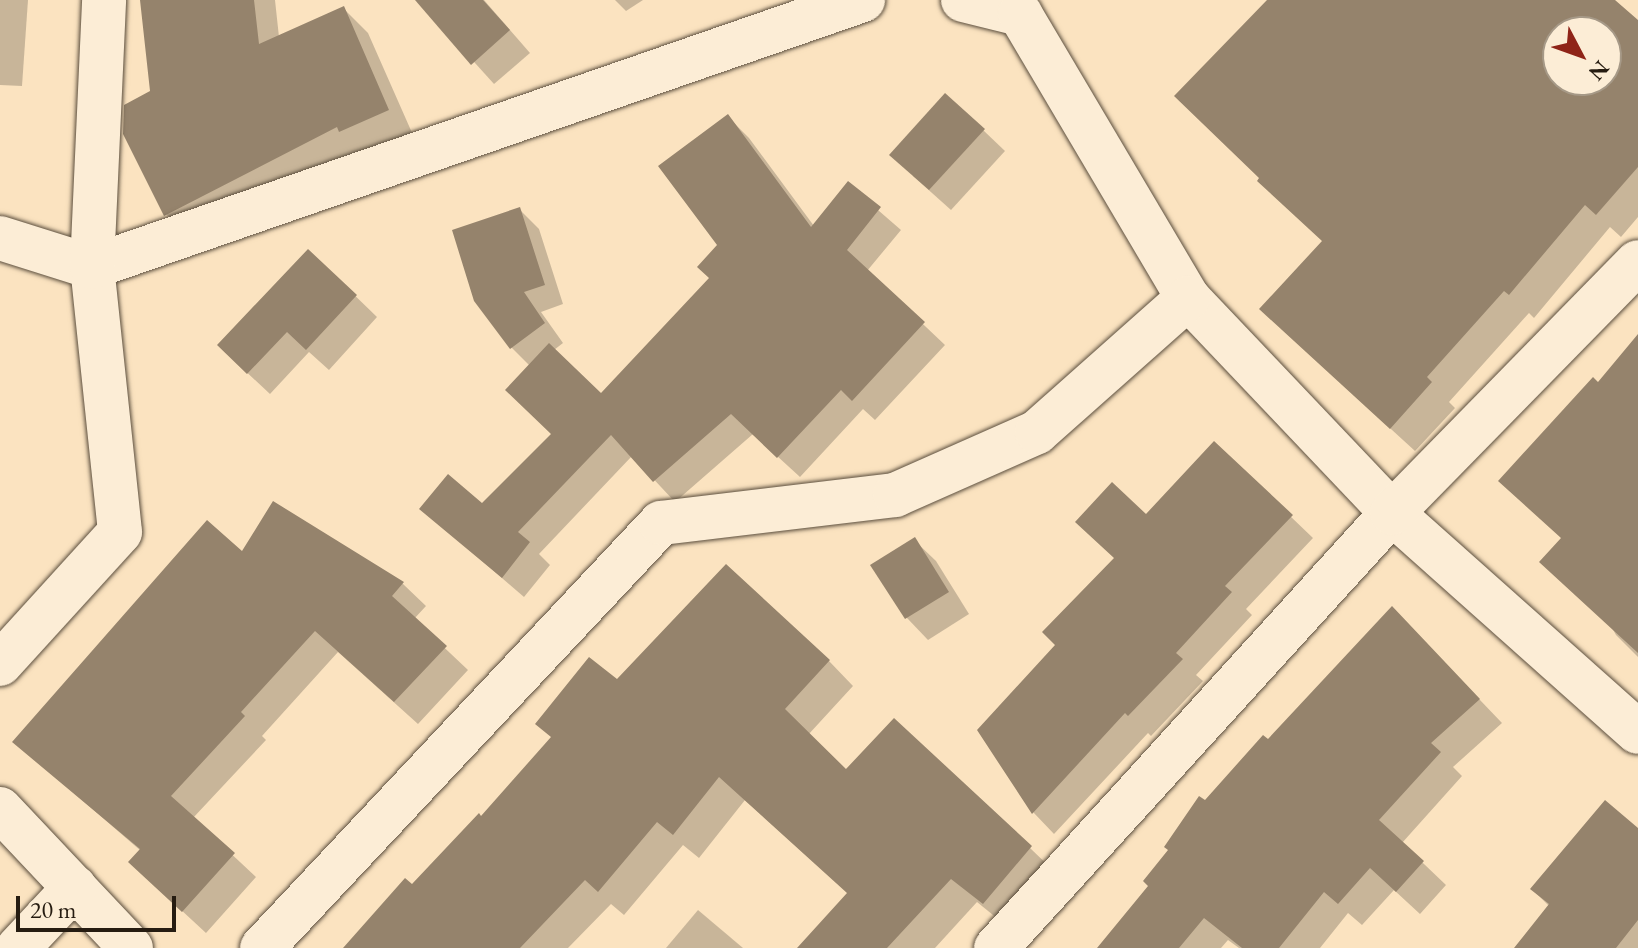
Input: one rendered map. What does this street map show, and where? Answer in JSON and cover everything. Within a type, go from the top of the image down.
[{"type":"street","points":[[0,664],[120,532],[92,267],[104,0]]},
{"type":"street","points":[[0,238],[92,267],[863,0]]},
{"type":"street","points":[[963,0],[1027,7],[1188,298],[1392,513],[1638,732]]},
{"type":"street","points":[[996,948],[1392,513],[1638,262]]},
{"type":"street","points":[[262,948],[661,523],[895,495],[1037,432],[1188,298]]},
{"type":"street","points":[[0,809],[131,948]]},
{"type":"street","points":[[18,948],[75,887]]},
{"type":"building","points":[[140,0],[254,0],[259,44],[344,6],[389,110],[339,132],[337,127],[164,216],[123,134],[124,105],[150,91]]},
{"type":"building","points":[[415,0],[483,0],[510,30],[471,65]]},
{"type":"building","points":[[1267,0],[1615,0],[1638,20],[1638,167],[1596,215],[1585,205],[1509,295],[1504,291],[1427,377],[1432,382],[1390,429],[1259,309],[1322,241],[1257,181],[1259,178],[1174,96]]},
{"type":"building","points":[[945,93],[985,129],[929,190],[889,155]]},
{"type":"building","points":[[728,114],[811,227],[848,181],[881,207],[847,250],[925,322],[852,401],[841,390],[777,458],[731,414],[653,482],[611,435],[518,532],[530,542],[502,578],[419,509],[448,474],[482,503],[551,434],[505,390],[549,343],[601,393],[709,278],[697,267],[717,245],[658,166]]},
{"type":"building","points":[[520,207],[545,285],[524,292],[545,323],[510,349],[474,301],[452,230]]},
{"type":"building","points":[[308,249],[357,295],[306,350],[287,332],[247,374],[217,345]]},
{"type":"building","points":[[1638,334],[1638,653],[1539,562],[1561,538],[1498,481],[1593,377],[1598,382]]},
{"type":"building","points":[[1214,441],[1293,515],[1225,586],[1232,592],[1176,653],[1183,659],[1128,716],[1125,713],[1032,814],[977,730],[1055,645],[1042,632],[1114,558],[1075,522],[1112,482],[1146,514]]},
{"type":"building","points":[[273,501],[404,582],[392,596],[447,646],[394,702],[315,631],[241,712],[245,716],[171,796],[235,853],[182,912],[128,862],[140,849],[12,742],[207,520],[242,551]]},
{"type":"building","points":[[915,537],[949,592],[905,619],[870,565]]},
{"type":"building","points":[[726,564],[830,660],[785,709],[846,769],[894,718],[1032,846],[983,904],[951,879],[887,948],[797,948],[847,893],[719,777],[673,835],[657,822],[598,892],[585,880],[520,948],[343,948],[405,878],[412,884],[479,813],[481,816],[551,737],[535,724],[589,657],[617,679]]},
{"type":"building","points":[[1392,606],[1480,699],[1431,743],[1441,752],[1379,820],[1424,861],[1396,892],[1370,868],[1338,904],[1324,892],[1279,948],[1242,948],[1204,918],[1179,948],[1097,948],[1148,886],[1143,881],[1168,850],[1164,847],[1199,796],[1205,800],[1263,735],[1268,739]]},
{"type":"building","points":[[1605,800],[1638,828],[1638,920],[1616,948],[1514,948],[1549,904],[1530,889]]}]
